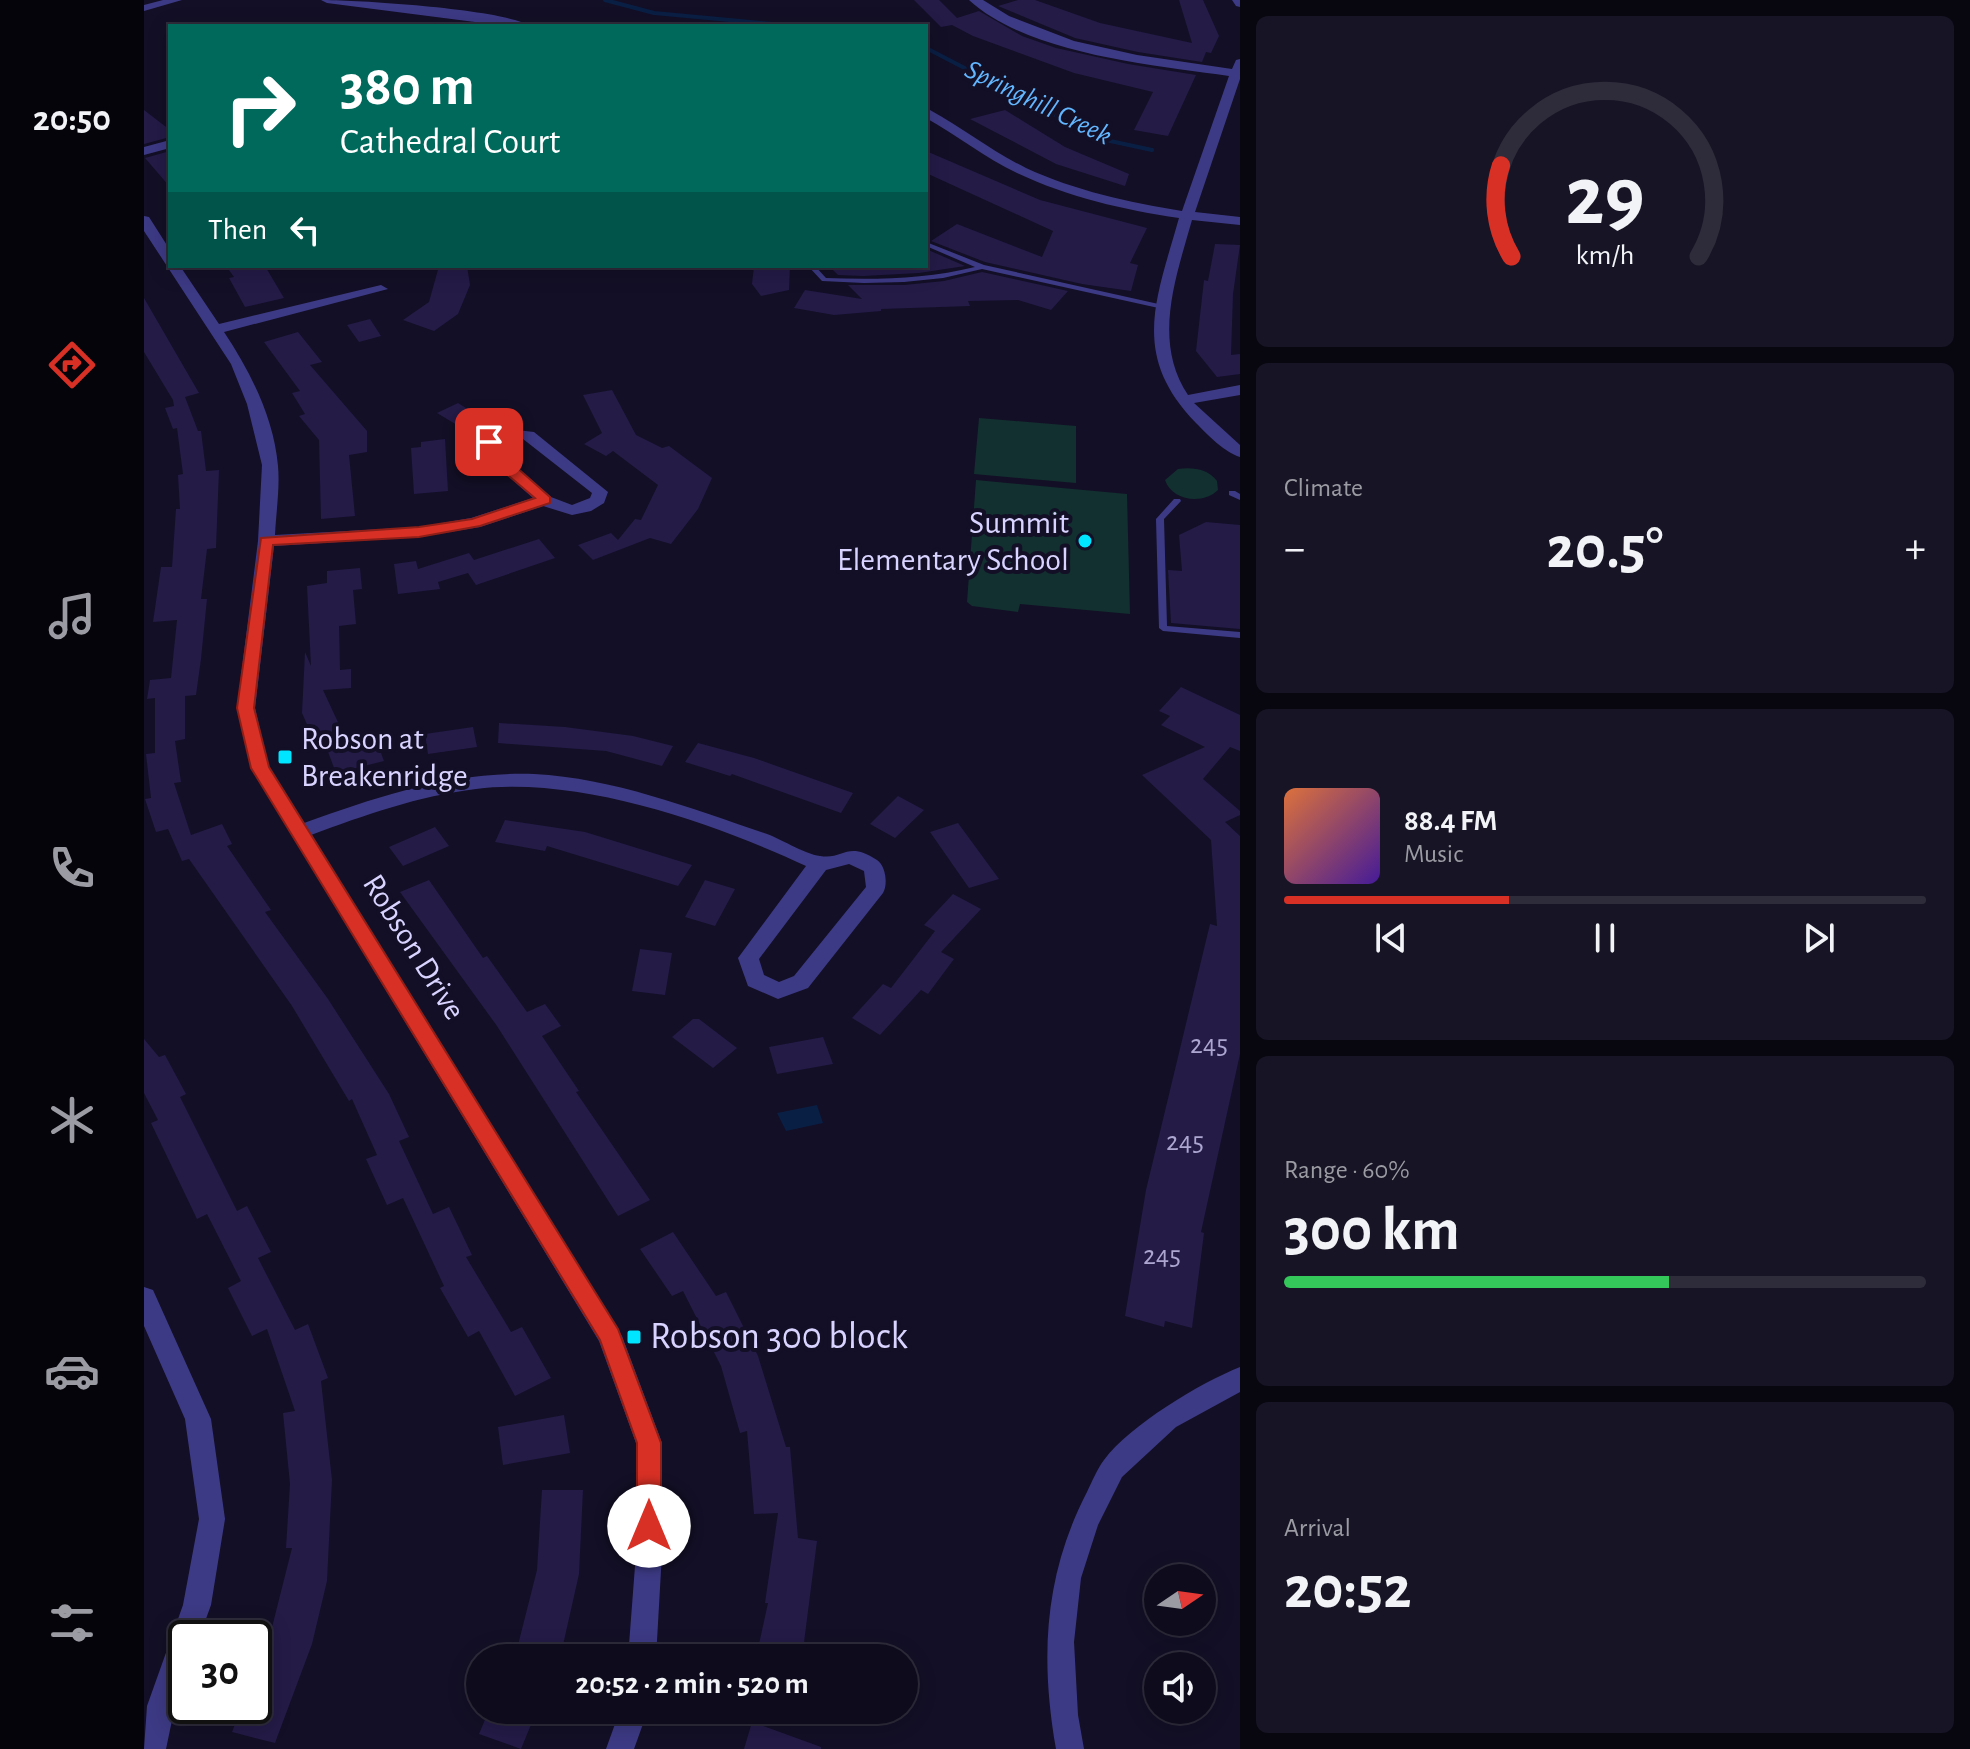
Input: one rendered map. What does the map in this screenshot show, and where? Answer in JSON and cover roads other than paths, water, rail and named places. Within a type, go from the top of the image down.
[{"type":"street","points":[[144,8],[176,0]]},
{"type":"street","points":[[327,0],[458,14],[513,24]]},
{"type":"street","points":[[975,0],[1030,31],[1075,46],[1118,56],[1239,70],[1187,217],[1163,307],[1162,358],[1184,400],[1240,452]]},
{"type":"street","points":[[928,114],[1022,171],[1068,189],[1187,217],[1240,221]]},
{"type":"street","points":[[144,151],[168,145]]},
{"type":"street","name":"Robson Drive","points":[[144,220],[168,258]]},
{"type":"street","name":"Robson Drive","points":[[175,268],[238,364],[255,404],[270,465],[266,541],[246,708],[260,768],[610,1336],[649,1443],[649,1553],[643,1644]]},
{"type":"street","points":[[217,329],[381,289]]},
{"type":"street","points":[[1184,400],[1240,390]]},
{"type":"street","points":[[499,435],[528,435],[600,492],[598,500],[575,510],[556,508],[545,500],[489,452],[489,442],[499,435]]},
{"type":"street","points":[[266,541],[419,532],[474,523],[545,500]]},
{"type":"street","points":[[301,831],[425,791],[478,782],[536,781],[612,793],[675,810],[776,844],[819,864],[851,856],[873,867],[876,888],[801,982],[778,991],[755,980],[748,958],[819,864]]},
{"type":"street","points":[[144,1298],[198,1419],[212,1519],[197,1605],[161,1706],[152,1749]]},
{"type":"street","points":[[1070,1749],[1064,1715],[1060,1642],[1067,1578],[1086,1521],[1113,1468],[1167,1419],[1240,1379]]},
{"type":"street","points":[[620,1749],[629,1724]]},
{"type":"lane","points":[[928,245],[982,267],[1163,307]]},
{"type":"lane","points":[[813,268],[824,280],[871,282],[947,277],[982,267]]},
{"type":"lane","points":[[1177,501],[1160,519],[1163,628],[1240,635]]},
{"type":"water","points":[[817,1105],[823,1123],[786,1131],[777,1113]]},
{"type":"waterway","name":"Springhill Creek","points":[[605,0],[654,13],[773,24]]},
{"type":"waterway","name":"Springhill Creek","points":[[928,49],[1101,139],[1152,150]]},
{"type":"place","name":"Summit Elementary School","points":[[1085,541]]},
{"type":"place","name":"Robson at Breakenridge","points":[[285,757]]},
{"type":"place","name":"Robson 300 block","points":[[634,1337]]}]
